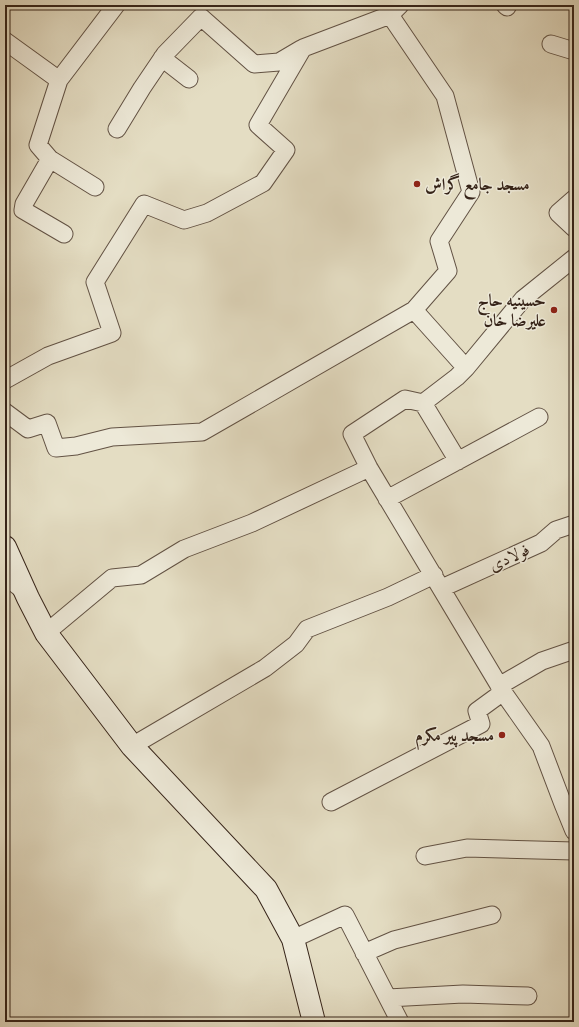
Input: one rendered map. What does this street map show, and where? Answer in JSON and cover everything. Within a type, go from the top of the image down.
[{"type":"street","points":[[95,187],[50,159],[38,145],[59,80],[116,5]]},
{"type":"street","points":[[505,5],[507,7],[508,5]]},
{"type":"street","points":[[5,412],[28,429],[46,423],[56,448],[76,446],[112,437],[202,432],[414,310],[448,271],[439,242],[471,192],[445,96],[395,10],[303,48],[279,62],[254,64],[201,17],[165,54],[117,129]]},
{"type":"street","points":[[551,44],[574,51]]},
{"type":"street","points":[[7,47],[59,80]]},
{"type":"street","points":[[5,380],[48,356],[112,333],[95,282],[144,204],[184,220],[207,212],[263,183],[286,150],[258,125],[303,48]]},
{"type":"street","points":[[162,58],[190,79]]},
{"type":"street","points":[[50,159],[24,204],[23,210],[64,234]]},
{"type":"street","points":[[574,199],[558,213],[574,228]]},
{"type":"street","points":[[423,403],[457,377],[466,368],[523,299],[574,258]]},
{"type":"street","points":[[414,310],[466,368]]},
{"type":"street","points":[[458,461],[423,403],[405,399],[352,434],[387,499],[501,689],[541,746],[562,804],[574,831]]},
{"type":"street","points":[[387,499],[539,417]]},
{"type":"street","points":[[46,633],[112,578],[141,575],[184,549],[252,523],[369,468]]},
{"type":"street","name":"فولادی","points":[[132,746],[265,668],[296,644],[307,629],[388,596],[438,582],[541,543],[556,530],[574,524]]},
{"type":"street","points":[[5,547],[46,633],[132,746],[266,889],[293,939],[314,1022]]},
{"type":"street","points":[[331,802],[482,724],[477,710],[501,689],[542,661],[574,650]]},
{"type":"street","points":[[425,856],[468,848],[574,851]]},
{"type":"street","points":[[293,939],[345,915],[400,1022]]},
{"type":"street","points":[[364,953],[394,940],[492,915]]},
{"type":"street","points":[[388,998],[463,994],[528,996]]},
{"type":"lane","points":[[5,581],[28,598]]},
{"type":"place","name":"مسجد جامع گراش","points":[[417,184]]},
{"type":"place","name":"حسینیه حاج علیرضا خان","points":[[554,310]]},
{"type":"place","name":"مسجد پیر مکرم","points":[[502,735]]}]
